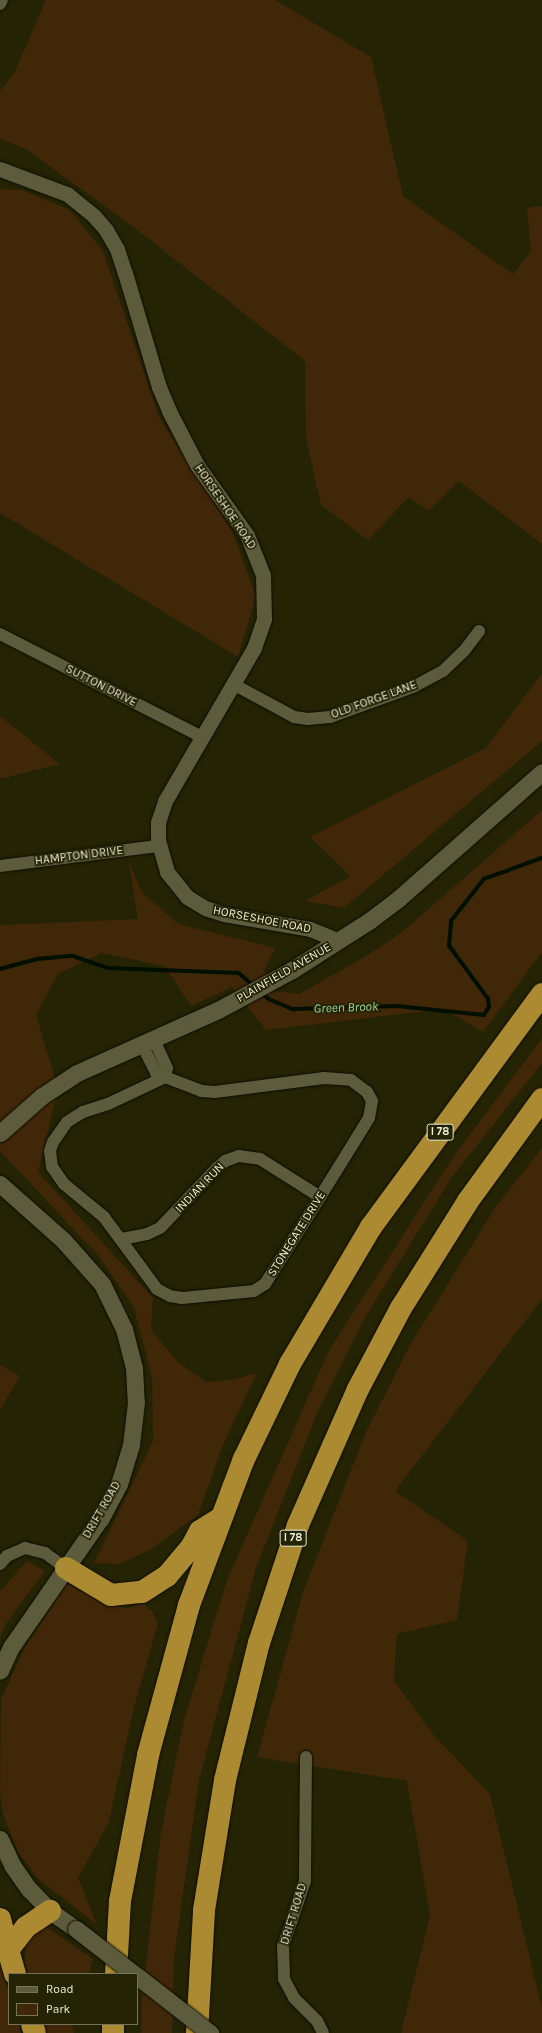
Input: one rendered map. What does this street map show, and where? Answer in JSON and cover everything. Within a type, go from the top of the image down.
[{"type":"highway","name":"I 78","points":[[116,1973],[120,1901],[148,1755],[189,1606],[220,1519],[268,1409],[342,1273],[392,1196],[542,994]]},
{"type":"highway","name":"I 78","points":[[197,2033],[204,1910],[226,1780],[259,1643],[298,1525],[357,1391],[400,1308],[468,1201],[542,1099]]},
{"type":"highway","points":[[66,1568],[111,1595],[142,1592],[167,1576],[192,1546],[200,1531],[220,1519]]},
{"type":"highway","points":[[8,1950],[26,1927],[50,1911]]},
{"type":"highway","points":[[0,1919],[16,1973]]},
{"type":"main road","name":"PLAINFIELD AVENUE","points":[[0,1133],[42,1096],[77,1074],[246,995],[339,942],[398,900],[542,772]]},
{"type":"main road","name":"DRIFT ROAD","points":[[0,1184],[63,1240],[102,1284],[124,1330],[134,1368],[135,1421],[126,1465],[119,1484],[100,1518],[11,1648],[0,1671]]},
{"type":"main road","points":[[0,1839],[12,1865],[29,1889],[50,1911],[133,1973]]},
{"type":"main road","points":[[138,1977],[210,2033]]},
{"type":"street","points":[[0,4],[2,0]]},
{"type":"street","name":"HORSESHOE ROAD","points":[[0,169],[67,194],[86,208],[106,230],[117,249],[159,387],[169,411],[197,465],[247,535],[256,553],[265,590],[264,619],[254,648],[165,801],[158,822],[158,846],[167,872],[176,886],[187,897],[205,908],[224,914],[310,928],[339,942]]},
{"type":"street","name":"OLD FORGE LANE","points":[[233,684],[294,716],[308,719],[330,717],[413,687],[444,671],[464,651],[479,631]]},
{"type":"street","name":"SUTTON DRIVE","points":[[0,634],[202,737]]},
{"type":"street","name":"HAMPTON DRIVE","points":[[0,866],[158,846]]},
{"type":"street","points":[[147,1040],[167,1068],[165,1077]]},
{"type":"street","name":"STONEGATE DRIVE","points":[[165,1077],[201,1091],[215,1092],[324,1078],[351,1080],[367,1092],[372,1102],[372,1111],[320,1197],[265,1284],[254,1291],[182,1298],[170,1296],[152,1284],[122,1238],[104,1217],[57,1175],[52,1167],[50,1151],[57,1133],[71,1119],[165,1077]]},
{"type":"street","name":"INDIAN RUN","points":[[122,1238],[147,1234],[160,1228],[217,1168],[225,1161],[239,1156],[260,1159],[320,1197]]},
{"type":"street","points":[[0,1564],[7,1556],[25,1548],[45,1553],[66,1568]]},
{"type":"street","name":"DRIFT ROAD","points":[[306,1757],[307,1849],[305,1881],[283,1946],[284,1979],[294,1998],[317,2021],[324,2033]]},
{"type":"green space","points":[[46,0],[275,0],[371,57],[403,196],[513,274],[531,251],[527,208],[542,206],[542,544],[459,481],[428,511],[409,497],[368,540],[321,505],[306,438],[305,361],[132,226],[26,149],[0,139],[0,91],[14,73]]},
{"type":"green space","points":[[0,189],[22,190],[70,210],[103,251],[159,417],[233,533],[256,596],[238,657],[0,513]]},
{"type":"green space","points":[[542,673],[542,741],[344,908],[305,901],[350,876],[310,837],[486,748]]},
{"type":"green space","points":[[0,716],[60,764],[0,779]]},
{"type":"green space","points":[[542,810],[542,952],[483,1032],[444,1009],[266,1030],[232,987],[191,1006],[164,966],[102,953],[58,974],[36,1015],[58,1089],[38,1172],[153,1298],[151,1330],[179,1363],[206,1382],[232,1380],[257,1373],[224,1442],[198,1515],[150,1550],[119,1564],[94,1563],[153,1441],[152,1377],[134,1308],[98,1255],[0,1151],[0,925],[138,919],[129,863],[142,892],[178,924],[275,948],[264,970],[275,991],[299,994],[363,958],[402,932]]},
{"type":"green space","points":[[542,1038],[542,1063],[452,1177],[364,1319],[318,1411],[256,1568],[199,1780],[174,1958],[172,2033],[141,2033],[142,1999],[161,1832],[184,1720],[227,1580],[328,1352],[454,1156]]},
{"type":"green space","points":[[542,1148],[542,1299],[395,1491],[468,1541],[457,1620],[397,1634],[394,1680],[433,1734],[490,1794],[542,2008],[542,2033],[401,2033],[430,1916],[407,1781],[257,1757],[303,1592],[366,1432],[410,1345],[495,1208]]},
{"type":"green space","points":[[0,1365],[20,1376],[0,1410]]},
{"type":"green space","points":[[27,1561],[45,1571],[5,1625],[0,1638],[0,1591]]},
{"type":"green space","points":[[67,1584],[109,1605],[129,1608],[142,1603],[152,1611],[158,1624],[134,1707],[109,1822],[78,1878],[97,1925],[36,1877],[17,1850],[3,1814],[0,1792],[1,1700],[25,1647]]},
{"type":"green space","points":[[45,1926],[93,1959],[89,1973],[28,1973],[25,1963],[26,1944]]},
{"type":"green space","points":[[0,1960],[8,1990],[8,2025],[18,2025],[21,2033],[0,2033]]},
{"type":"green space","points":[[43,2025],[72,2025],[74,2033],[46,2033]]},
{"type":"waterway","name":"Green Brook","points":[[260,992],[269,999],[293,1009],[397,1006],[484,1015],[489,1007],[488,999],[449,946],[451,921],[484,879],[542,858]]},
{"type":"waterway","name":"Green Brook","points":[[0,969],[37,959],[73,956],[107,968],[239,973],[253,985]]}]
